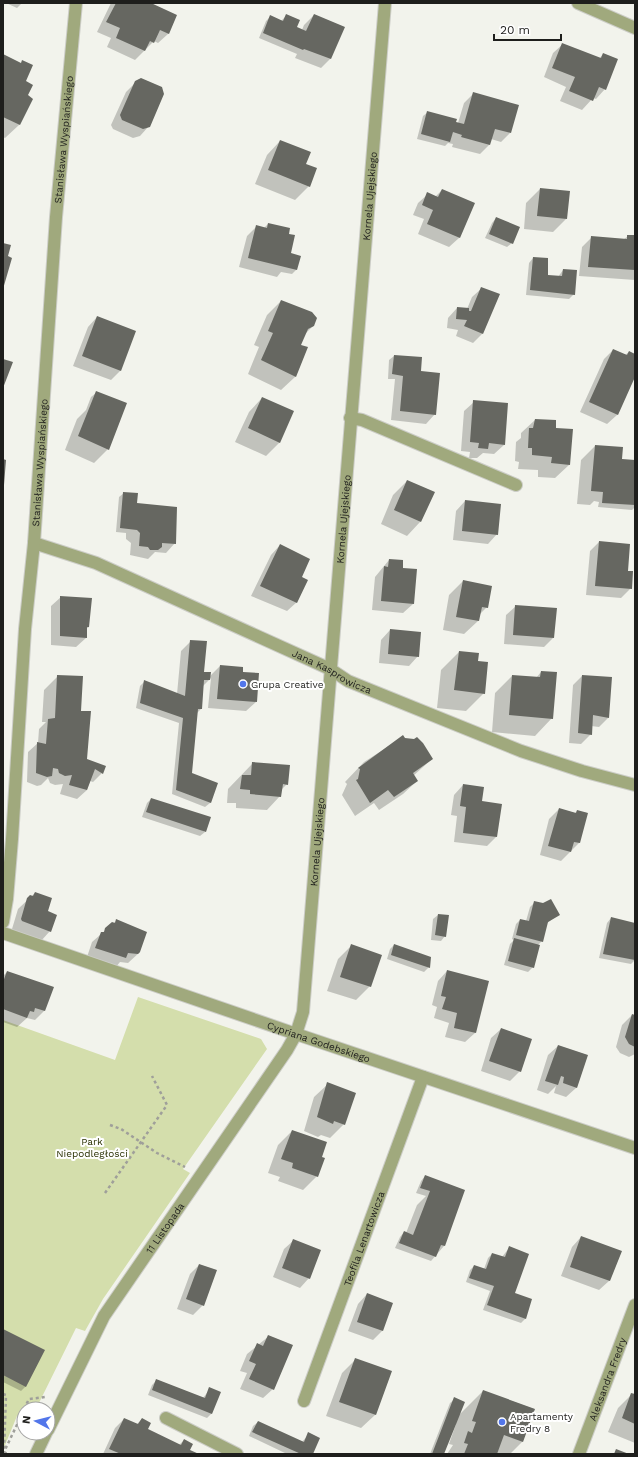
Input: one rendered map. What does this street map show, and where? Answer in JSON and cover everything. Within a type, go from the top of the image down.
[{"type":"street","name":"Stanisława Wyspiańskiego","points":[[3,922],[7,899],[25,629],[34,544],[56,217],[76,3]]},
{"type":"street","name":"Kornela Ujejskiego","points":[[296,1034],[302,1012],[304,996],[385,3]]},
{"type":"street","points":[[578,3],[635,28]]},
{"type":"street","points":[[350,418],[362,420],[516,484]]},
{"type":"street","name":"Jana Kasprowicza","points":[[34,544],[96,563],[330,669],[348,681],[522,751],[582,771],[635,785]]},
{"type":"street","name":"Cypriana Godebskiego","points":[[3,933],[296,1034],[635,1148]]},
{"type":"street","name":"11 Listopada","points":[[56,1414],[104,1316],[287,1050],[296,1034]]},
{"type":"street","name":"Teofila Lenartowicza","points":[[304,1401],[423,1077]]},
{"type":"street","name":"Aleksandra Fredry","points":[[579,1454],[635,1305]]},
{"type":"street","points":[[166,1418],[217,1450],[237,1454]]},
{"type":"street","points":[[36,1454],[42,1441]]},
{"type":"path","points":[[105,1193],[167,1105],[152,1076]]},
{"type":"path","points":[[110,1125],[121,1129],[157,1153],[188,1168]]},
{"type":"path","points":[[3,1394],[6,1395],[3,1453]]},
{"type":"path","points":[[3,1453],[16,1426]]},
{"type":"path","points":[[3,1453],[8,1454]]},
{"type":"green space","name":"Park Niepodległości","points":[[138,997],[261,1039],[267,1049],[183,1169],[190,1173],[103,1299],[85,1331],[76,1328],[40,1401],[16,1401],[16,1418],[3,1450],[3,1020],[115,1060]]},
{"type":"building","points":[[116,3],[151,3],[177,15],[169,34],[160,30],[154,43],[150,41],[145,51],[116,38],[120,28],[106,22]]},
{"type":"building","points":[[286,14],[300,20],[297,27],[306,31],[314,14],[345,27],[331,59],[304,49],[303,50],[263,33],[270,15],[283,21]]},
{"type":"building","points":[[562,43],[601,58],[603,53],[618,59],[606,90],[599,87],[593,101],[569,91],[575,77],[552,68]]},
{"type":"building","points":[[3,54],[21,63],[22,60],[33,65],[26,81],[33,85],[28,95],[33,99],[20,125],[3,117]]},
{"type":"building","points":[[141,78],[162,87],[164,94],[150,127],[143,129],[122,120],[120,115],[135,81]]},
{"type":"building","points":[[473,92],[519,105],[511,133],[495,129],[490,145],[461,137],[462,135],[453,132],[450,142],[421,134],[427,111],[457,119],[456,122],[464,124]]},
{"type":"building","points":[[280,140],[311,152],[306,164],[317,168],[310,187],[268,170]]},
{"type":"building","points":[[540,188],[570,191],[567,219],[537,216]]},
{"type":"building","points":[[442,189],[475,203],[460,238],[427,224],[433,210],[422,205],[427,192],[438,197]]},
{"type":"building","points":[[496,217],[520,227],[513,244],[489,234]]},
{"type":"building","points":[[268,223],[290,228],[289,234],[295,235],[291,253],[301,256],[297,270],[248,258],[256,225],[267,228]]},
{"type":"building","points":[[627,235],[635,235],[635,270],[588,267],[591,236],[627,239]]},
{"type":"building","points":[[3,243],[11,245],[8,256],[12,258],[3,289]]},
{"type":"building","points":[[533,257],[548,258],[548,275],[562,276],[563,269],[577,270],[575,295],[530,290]]},
{"type":"building","points":[[481,287],[500,294],[483,334],[464,326],[467,320],[456,319],[457,307],[469,308],[469,311],[471,311]]},
{"type":"building","points":[[281,300],[312,312],[317,318],[314,326],[308,329],[301,345],[308,347],[296,377],[261,360],[273,333],[268,331]]},
{"type":"building","points":[[97,316],[136,331],[121,371],[82,356]]},
{"type":"building","points":[[613,349],[627,355],[629,351],[635,354],[635,377],[618,415],[589,402]]},
{"type":"building","points":[[394,355],[422,357],[421,371],[440,373],[436,415],[400,411],[403,376],[392,374]]},
{"type":"building","points":[[3,359],[13,362],[3,388]]},
{"type":"building","points":[[96,391],[127,403],[109,450],[78,436]]},
{"type":"building","points":[[262,397],[294,411],[280,443],[248,428]]},
{"type":"building","points":[[473,400],[508,403],[505,445],[489,443],[488,449],[478,448],[479,443],[470,442]]},
{"type":"building","points":[[535,419],[556,420],[556,428],[573,429],[570,465],[551,463],[552,457],[532,455],[532,448],[528,448],[529,428],[533,428]]},
{"type":"building","points":[[595,445],[623,447],[622,459],[635,460],[635,505],[602,503],[603,492],[591,491]]},
{"type":"building","points":[[3,459],[6,460],[4,485],[3,485]]},
{"type":"building","points":[[407,480],[435,492],[421,522],[394,510]]},
{"type":"building","points":[[123,492],[138,493],[137,503],[177,507],[176,544],[162,543],[162,547],[158,550],[150,550],[148,547],[139,546],[140,533],[137,530],[120,528]]},
{"type":"building","points":[[465,500],[501,504],[498,535],[462,531]]},
{"type":"building","points":[[599,541],[630,544],[628,571],[633,571],[632,589],[595,586]]},
{"type":"building","points":[[280,544],[310,559],[302,577],[308,580],[297,603],[260,586]]},
{"type":"building","points":[[389,559],[403,560],[403,568],[417,569],[414,604],[381,601],[384,566],[388,567]]},
{"type":"building","points":[[463,580],[492,586],[488,608],[482,607],[479,621],[456,617]]},
{"type":"building","points":[[60,596],[92,598],[89,627],[87,627],[87,638],[60,636]]},
{"type":"building","points":[[515,605],[557,608],[554,638],[513,635]]},
{"type":"building","points":[[390,629],[421,632],[419,657],[388,654]]},
{"type":"building","points":[[190,640],[207,641],[204,672],[211,672],[210,680],[204,680],[202,709],[198,709],[192,773],[218,783],[211,803],[176,790],[183,718],[140,703],[144,680],[185,696]]},
{"type":"building","points":[[459,651],[479,653],[478,661],[488,662],[485,694],[454,690]]},
{"type":"building","points":[[220,665],[243,667],[243,672],[259,673],[257,702],[217,699]]},
{"type":"building","points":[[541,671],[557,672],[553,719],[509,715],[512,675],[540,677]]},
{"type":"building","points":[[57,675],[83,676],[81,711],[91,711],[87,759],[106,766],[103,774],[95,769],[87,790],[69,785],[72,775],[65,776],[59,773],[58,769],[53,768],[52,776],[47,777],[36,773],[37,742],[46,744],[48,719],[55,718]]},
{"type":"building","points":[[582,675],[612,677],[609,718],[593,715],[592,735],[578,733]]},
{"type":"building","points":[[403,735],[405,738],[414,739],[417,737],[423,743],[433,759],[413,773],[418,781],[394,797],[388,790],[370,803],[356,780],[358,779],[360,769],[358,768]]},
{"type":"building","points":[[252,762],[290,765],[288,785],[283,784],[281,797],[250,794],[250,790],[240,789],[242,775],[251,775]]},
{"type":"building","points":[[463,784],[484,787],[482,801],[502,804],[497,837],[463,833],[466,807],[460,806]]},
{"type":"building","points":[[151,798],[211,817],[206,832],[146,812]]},
{"type":"building","points":[[559,808],[576,813],[577,810],[588,813],[580,843],[574,842],[571,852],[548,846]]},
{"type":"building","points":[[35,892],[52,898],[48,911],[57,915],[51,932],[22,921],[21,919],[27,898],[30,895],[33,896]]},
{"type":"building","points":[[551,899],[560,915],[548,922],[543,942],[516,935],[520,919],[529,921],[534,901],[543,903]]},
{"type":"building","points":[[438,914],[449,915],[446,937],[435,935]]},
{"type":"building","points":[[611,917],[635,923],[635,960],[603,954]]},
{"type":"building","points":[[116,919],[147,932],[138,954],[128,953],[126,958],[95,948],[101,932],[104,932],[105,928],[112,922],[115,923]]},
{"type":"building","points":[[514,938],[540,945],[534,968],[508,961]]},
{"type":"building","points":[[351,944],[382,955],[371,987],[340,977]]},
{"type":"building","points":[[394,944],[431,957],[430,968],[391,955]]},
{"type":"building","points":[[447,970],[489,981],[476,1033],[454,1028],[457,1013],[442,1009],[446,997],[441,996]]},
{"type":"building","points":[[7,971],[54,987],[45,1011],[35,1008],[34,1012],[30,1011],[27,1018],[3,1009],[3,982]]},
{"type":"building","points":[[632,1014],[635,1015],[635,1047],[629,1044],[625,1037]]},
{"type":"building","points":[[501,1028],[532,1039],[521,1072],[489,1061]]},
{"type":"building","points":[[558,1045],[588,1055],[577,1088],[563,1083],[564,1077],[561,1076],[558,1085],[545,1081]]},
{"type":"building","points":[[327,1082],[356,1093],[345,1125],[334,1121],[333,1124],[317,1117]]},
{"type":"building","points":[[292,1130],[327,1142],[322,1157],[325,1158],[318,1177],[292,1168],[293,1163],[281,1159]]},
{"type":"building","points":[[425,1175],[465,1190],[445,1246],[441,1245],[436,1257],[399,1243],[404,1231],[413,1235],[430,1191],[420,1188]]},
{"type":"building","points":[[581,1236],[622,1251],[610,1281],[570,1267]]},
{"type":"building","points":[[293,1239],[321,1250],[310,1279],[282,1268]]},
{"type":"building","points":[[509,1246],[529,1254],[515,1293],[532,1299],[526,1319],[487,1305],[494,1286],[469,1278],[474,1265],[486,1269],[492,1253],[505,1257]]},
{"type":"building","points":[[199,1264],[217,1270],[204,1306],[186,1299]]},
{"type":"building","points":[[367,1293],[393,1303],[383,1331],[357,1322]]},
{"type":"building","points":[[3,1329],[45,1350],[26,1387],[3,1375]]},
{"type":"building","points":[[268,1335],[293,1345],[274,1390],[249,1379],[256,1364],[249,1361],[257,1343],[263,1346]]},
{"type":"building","points":[[355,1358],[392,1371],[376,1415],[339,1402]]},
{"type":"building","points":[[156,1379],[205,1398],[209,1387],[221,1392],[212,1414],[152,1390]]},
{"type":"building","name":"Apartamenty Fredry 8","points":[[483,1390],[535,1409],[523,1442],[504,1435],[497,1454],[464,1454],[468,1444],[464,1443],[468,1431],[472,1433],[476,1422],[472,1421]]},
{"type":"building","points":[[631,1393],[635,1394],[635,1424],[622,1418]]},
{"type":"building","points":[[454,1397],[465,1402],[444,1454],[432,1454]]},
{"type":"building","points":[[124,1418],[138,1424],[142,1418],[151,1423],[148,1429],[181,1445],[184,1439],[193,1444],[190,1450],[199,1454],[121,1454],[109,1449]]},
{"type":"building","points":[[258,1421],[304,1442],[308,1432],[320,1438],[313,1454],[301,1454],[252,1432]]},
{"type":"building","points":[[616,1449],[629,1454],[614,1454]]},
{"type":"place","name":"Grupa Creative","points":[[243,684]]},
{"type":"place","name":"Apartamenty Fredry 8","points":[[502,1422]]}]
